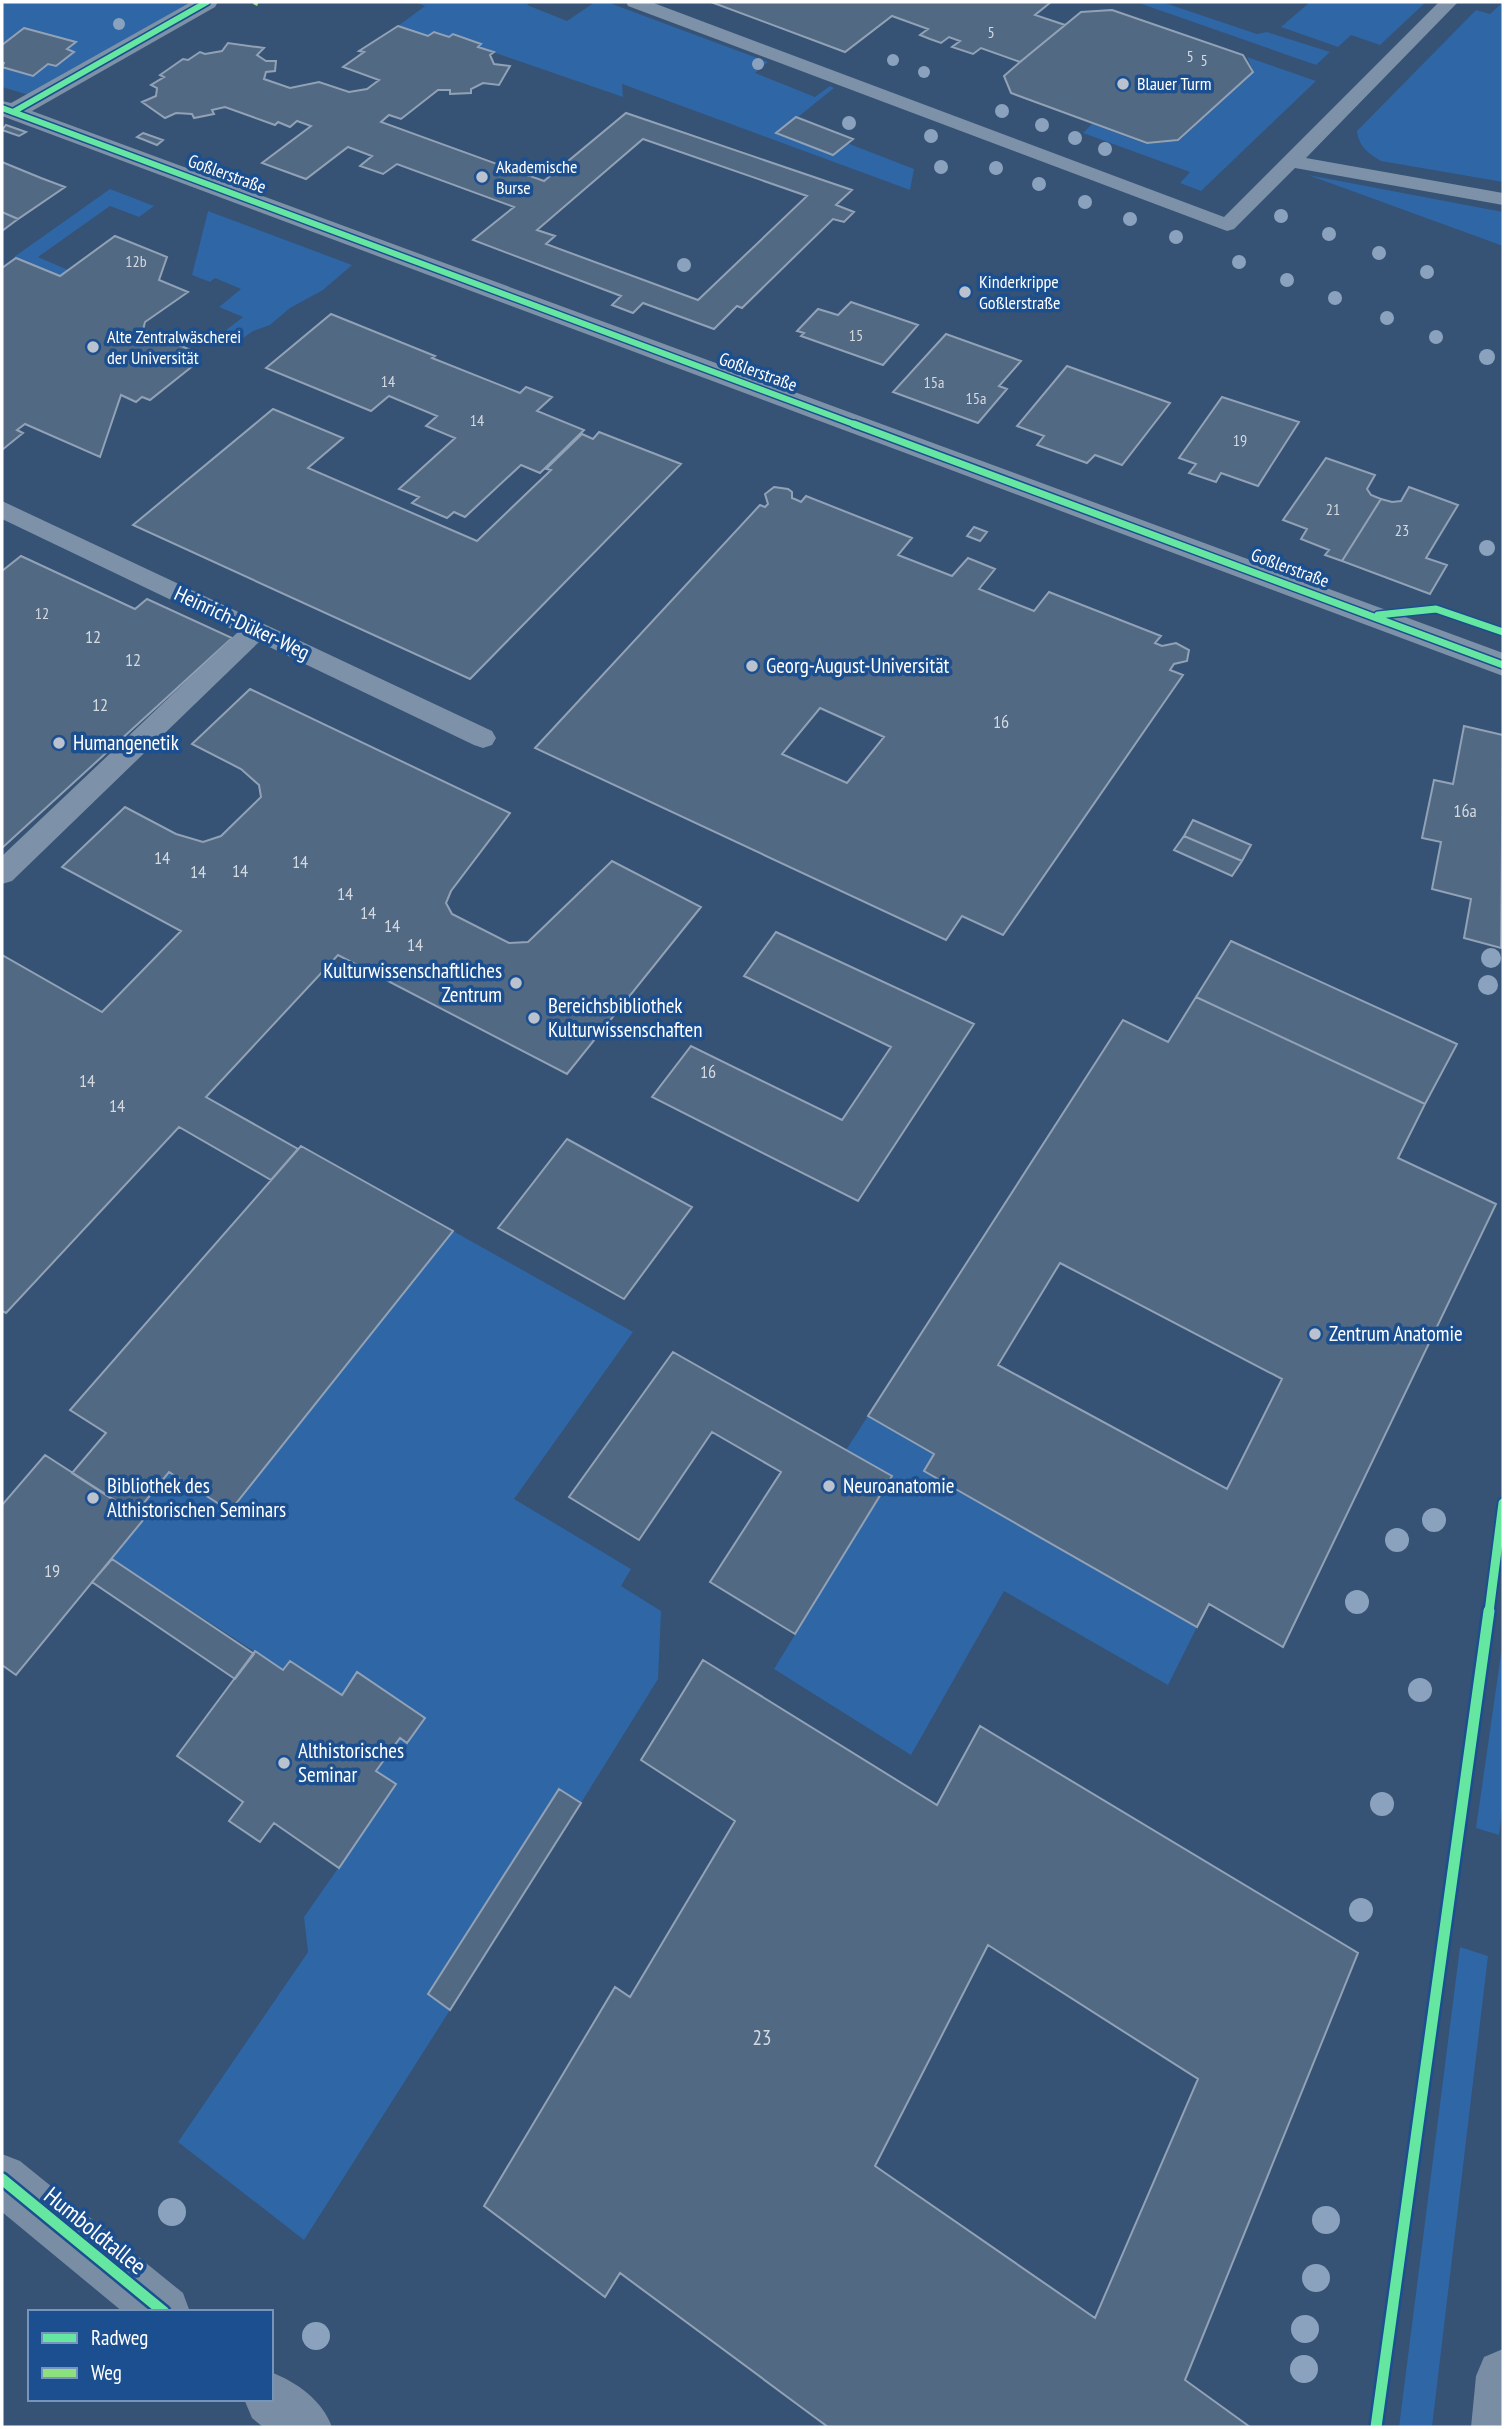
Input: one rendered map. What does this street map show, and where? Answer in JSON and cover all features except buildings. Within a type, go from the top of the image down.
[{"type":"street","points":[[7,110],[207,2]]},
{"type":"street","name":"Goßlerstraße","points":[[7,110],[1503,665]]},
{"type":"street","name":"Humboldtallee","points":[[2,2179],[162,2310]]},
{"type":"street","points":[[1498,2427],[1503,2376]]},
{"type":"street","points":[[273,2401],[305,2427]]},
{"type":"lane","points":[[635,2],[1227,225],[1450,2]]},
{"type":"lane","points":[[1291,161],[1503,199]]},
{"type":"lane","name":"Heinrich-Düker-Weg","points":[[2,509],[483,738]]},
{"type":"lane","points":[[2,873],[256,629]]},
{"type":"shaded area","points":[[2,2],[192,2],[29,95],[2,87],[2,67],[33,76],[48,64],[74,52],[67,49],[76,43],[25,28],[2,45]]},
{"type":"shaded area","points":[[415,2],[531,2],[527,5],[567,21],[595,2],[607,2],[768,62],[755,73],[815,97],[830,86],[834,88],[777,134],[833,155],[847,143],[914,169],[910,190],[622,84],[623,97],[478,47],[480,44],[453,35],[433,37],[398,26],[425,6]]},
{"type":"shaded area","points":[[1136,2],[1162,2],[1257,34],[1267,32],[1330,52],[1316,65]]},
{"type":"shaded area","points":[[1310,2],[1426,2],[1380,45],[1351,35],[1338,47],[1281,27]]},
{"type":"shaded area","points":[[1503,2],[1503,182],[1381,161],[1368,152],[1357,131],[1476,10],[1490,14]]},
{"type":"shaded area","points":[[1247,57],[1316,81],[1201,191],[1180,183],[1190,172],[1083,133],[1092,124],[1146,144],[1179,141],[1254,72]]},
{"type":"shaded area","points":[[1308,175],[1503,212],[1503,246],[1330,183]]},
{"type":"shaded area","points":[[110,189],[154,206],[139,217],[110,206],[38,257],[68,270],[60,276],[14,257]]},
{"type":"shaded area","points":[[208,211],[352,265],[323,290],[290,308],[270,325],[253,331],[239,341],[221,334],[243,317],[219,307],[241,289],[215,278],[210,282],[192,275]]},
{"type":"shaded area","points":[[453,1231],[633,1332],[514,1499],[631,1569],[621,1586],[661,1611],[658,1679],[581,1803],[559,1789],[428,1994],[450,2010],[304,2240],[178,2142],[308,1952],[304,1917],[396,1785],[376,1771],[400,1738],[408,1743],[425,1718],[356,1673],[342,1695],[291,1661],[283,1670],[112,1559],[143,1520],[135,1514],[169,1472],[230,1510]]},
{"type":"shaded area","points":[[868,1416],[934,1454],[925,1471],[1197,1627],[1168,1685],[1004,1591],[911,1755],[774,1669],[892,1476],[846,1450]]},
{"type":"shaded area","points":[[1503,1640],[1503,1800],[1499,1835],[1476,1828]]},
{"type":"shaded area","points":[[1460,1947],[1488,1956],[1432,2427],[1399,2427]]},
{"type":"marked path","points":[[254,2],[258,4]]},
{"type":"cycle path","points":[[13,112],[207,2]]},
{"type":"cycle path","points":[[2,108],[1503,665]]},
{"type":"cycle path","points":[[1378,615],[1436,609],[1503,632]]},
{"type":"cycle path","points":[[1376,2427],[1472,1750],[1503,1503]]},
{"type":"cycle path","points":[[2,2179],[162,2310]]},
{"type":"place","name":"Blauer Turm","points":[[1123,84]]},
{"type":"place","name":"Akademische Burse","points":[[482,177]]},
{"type":"place","name":"Kinderkrippe Goßlerstraße","points":[[965,292]]},
{"type":"place","name":"Alte Zentralwäscherei der Universität","points":[[93,347]]},
{"type":"place","name":"Georg-August-Universität","points":[[752,666]]},
{"type":"place","name":"Humangenetik","points":[[59,743]]},
{"type":"place","name":"Kulturwissenschaftliches Zentrum","points":[[516,983]]},
{"type":"place","name":"Bereichsbibliothek Kulturwissenschaften","points":[[534,1018]]},
{"type":"place","name":"Zentrum Anatomie","points":[[1315,1334]]},
{"type":"place","name":"Neuroanatomie","points":[[829,1486]]},
{"type":"place","name":"Bibliothek des Althistorischen Seminars","points":[[93,1498]]},
{"type":"place","name":"Althistorisches Seminar","points":[[284,1763]]}]
